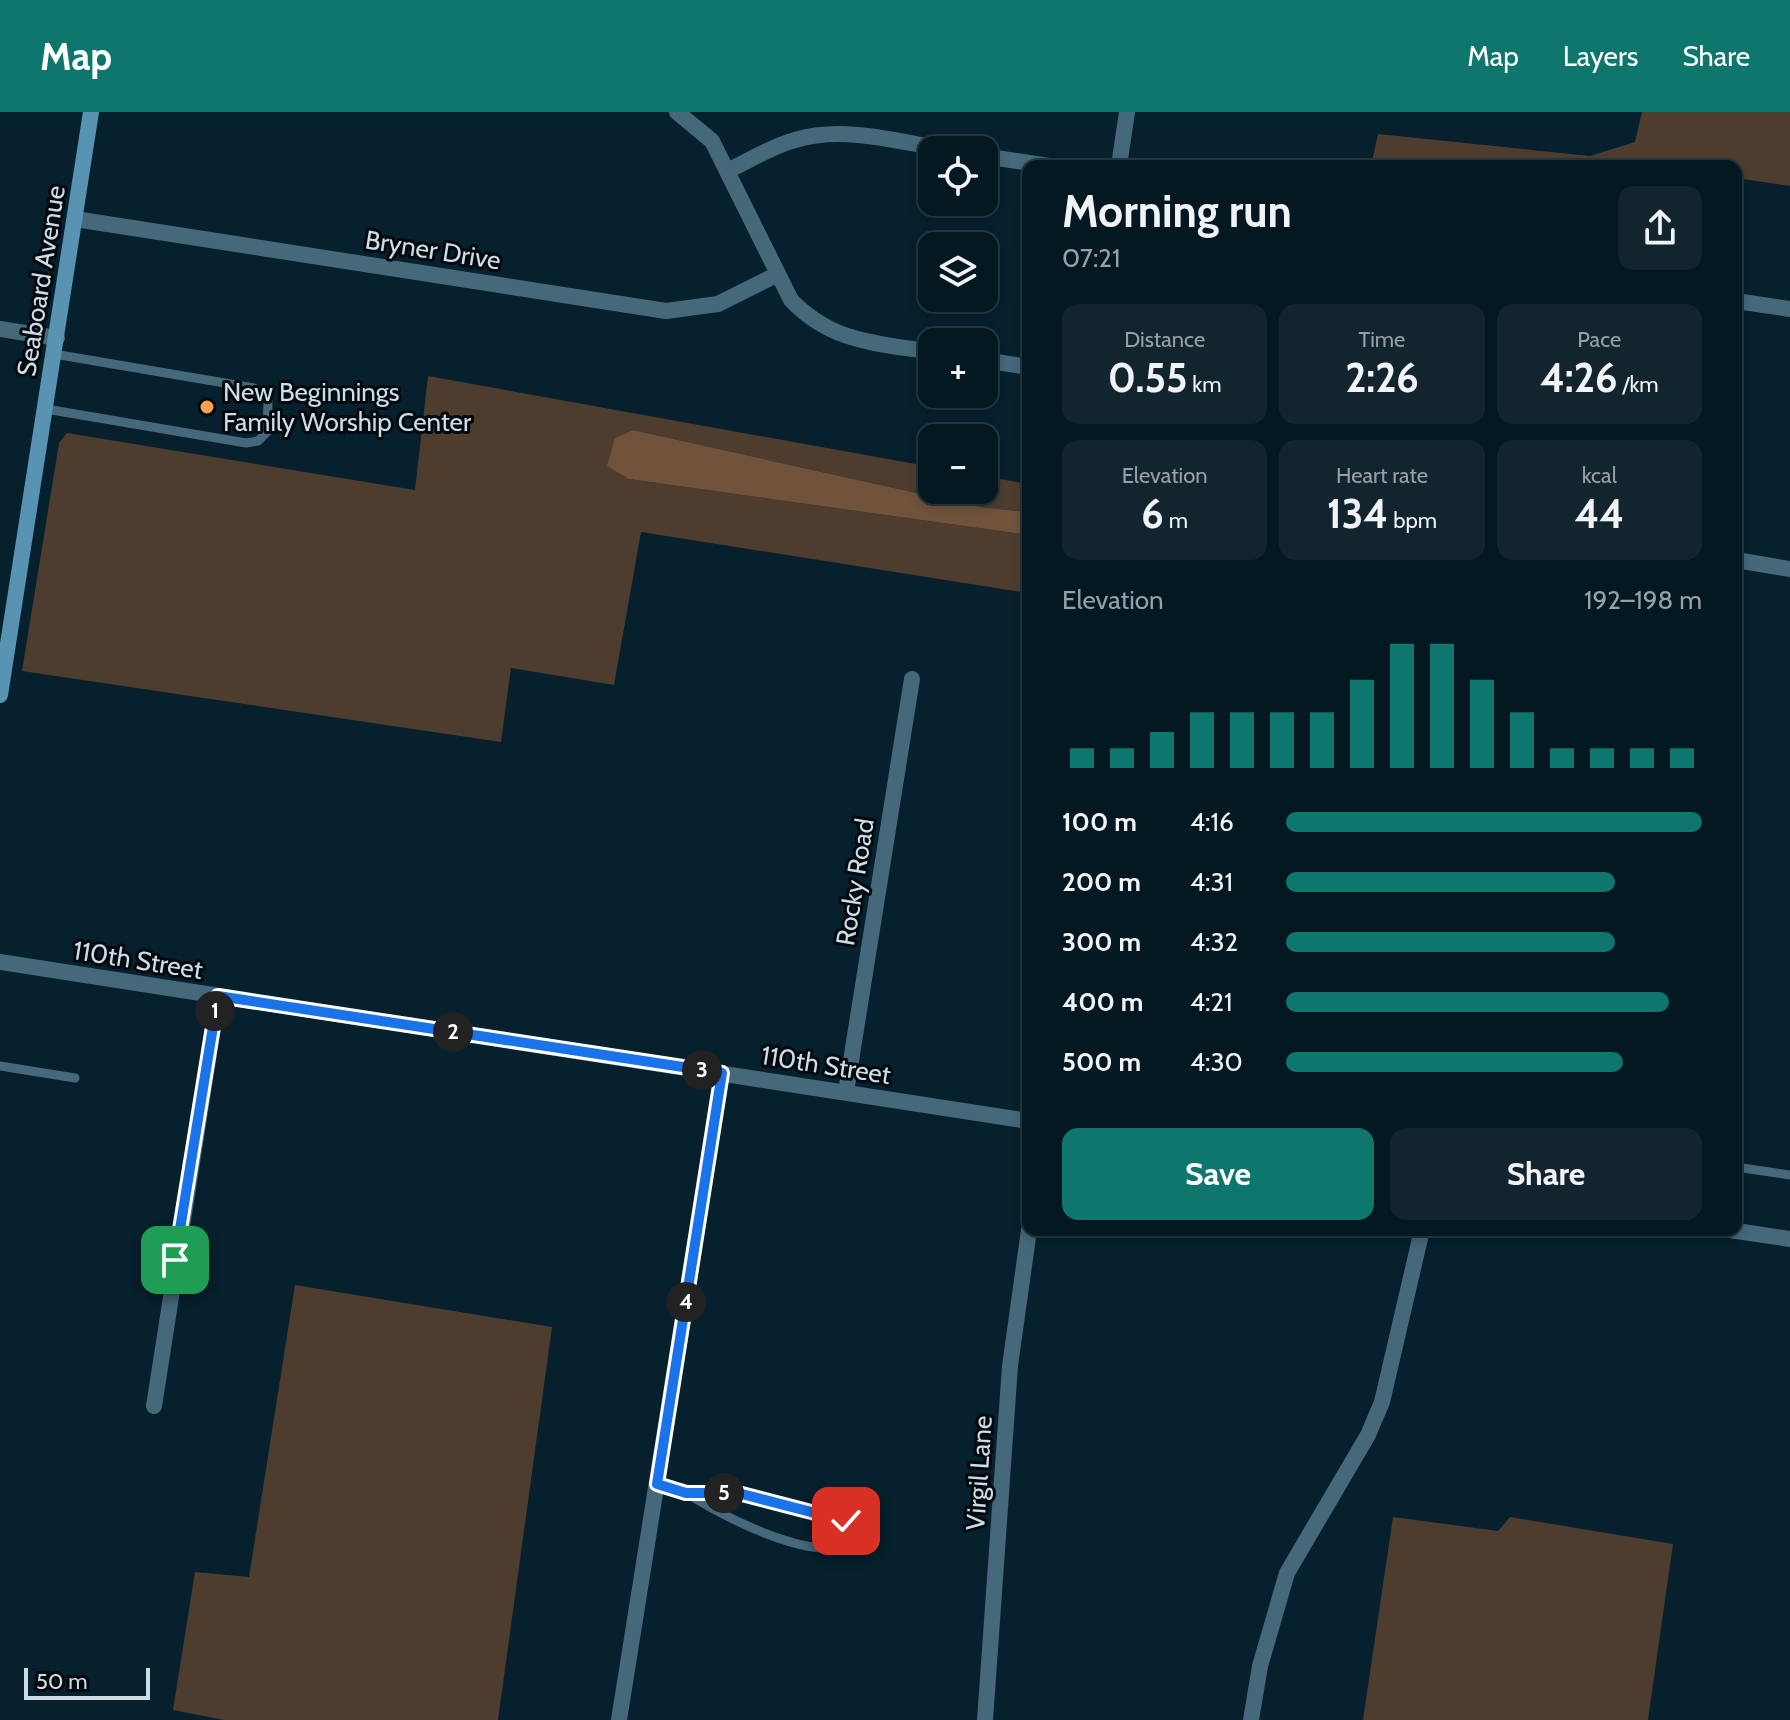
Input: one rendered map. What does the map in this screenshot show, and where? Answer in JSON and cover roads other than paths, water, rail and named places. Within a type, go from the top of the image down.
[{"type":"street","name":"Seaboard Avenue","points":[[0,695],[91,112]]},
{"type":"street","points":[[677,112],[696,124],[712,141],[791,300],[808,318],[832,333],[918,350]]},
{"type":"street","points":[[1120,160],[1127,112]]},
{"type":"street","points":[[727,171],[793,140],[821,134],[848,134],[918,145]]},
{"type":"street","points":[[998,158],[1022,162]]},
{"type":"street","name":"Bryner Drive","points":[[75,219],[666,311],[718,304],[778,274]]},
{"type":"street","points":[[1742,302],[1790,309]]},
{"type":"street","points":[[0,329],[56,346]]},
{"type":"street","points":[[998,362],[1022,366]]},
{"type":"street","points":[[1742,561],[1790,569]]},
{"type":"street","name":"Rocky Road","points":[[846,1092],[912,679]]},
{"type":"street","name":"110th Street","points":[[0,962],[1022,1120]]},
{"type":"street","points":[[154,1406],[218,996]]},
{"type":"street","points":[[619,1720],[722,1073]]},
{"type":"street","points":[[1742,1232],[1790,1239]]},
{"type":"street","name":"Virgil Lane","points":[[985,1720],[1010,1366],[1028,1236]]},
{"type":"street","points":[[1251,1720],[1260,1666],[1287,1573],[1368,1435],[1382,1402],[1421,1236]]},
{"type":"lane","points":[[46,409],[246,443],[258,441],[267,432],[268,402],[254,388],[56,346]]},
{"type":"lane","points":[[0,1066],[75,1078]]},
{"type":"lane","points":[[1742,1168],[1790,1175]]},
{"type":"lane","points":[[657,1484],[686,1493],[716,1512],[784,1539],[842,1549],[853,1544],[856,1535],[856,1526],[846,1521],[780,1501],[738,1493],[686,1493]]},
{"type":"place","name":"New Beginnings Family Worship Center","points":[[207,407]]}]
